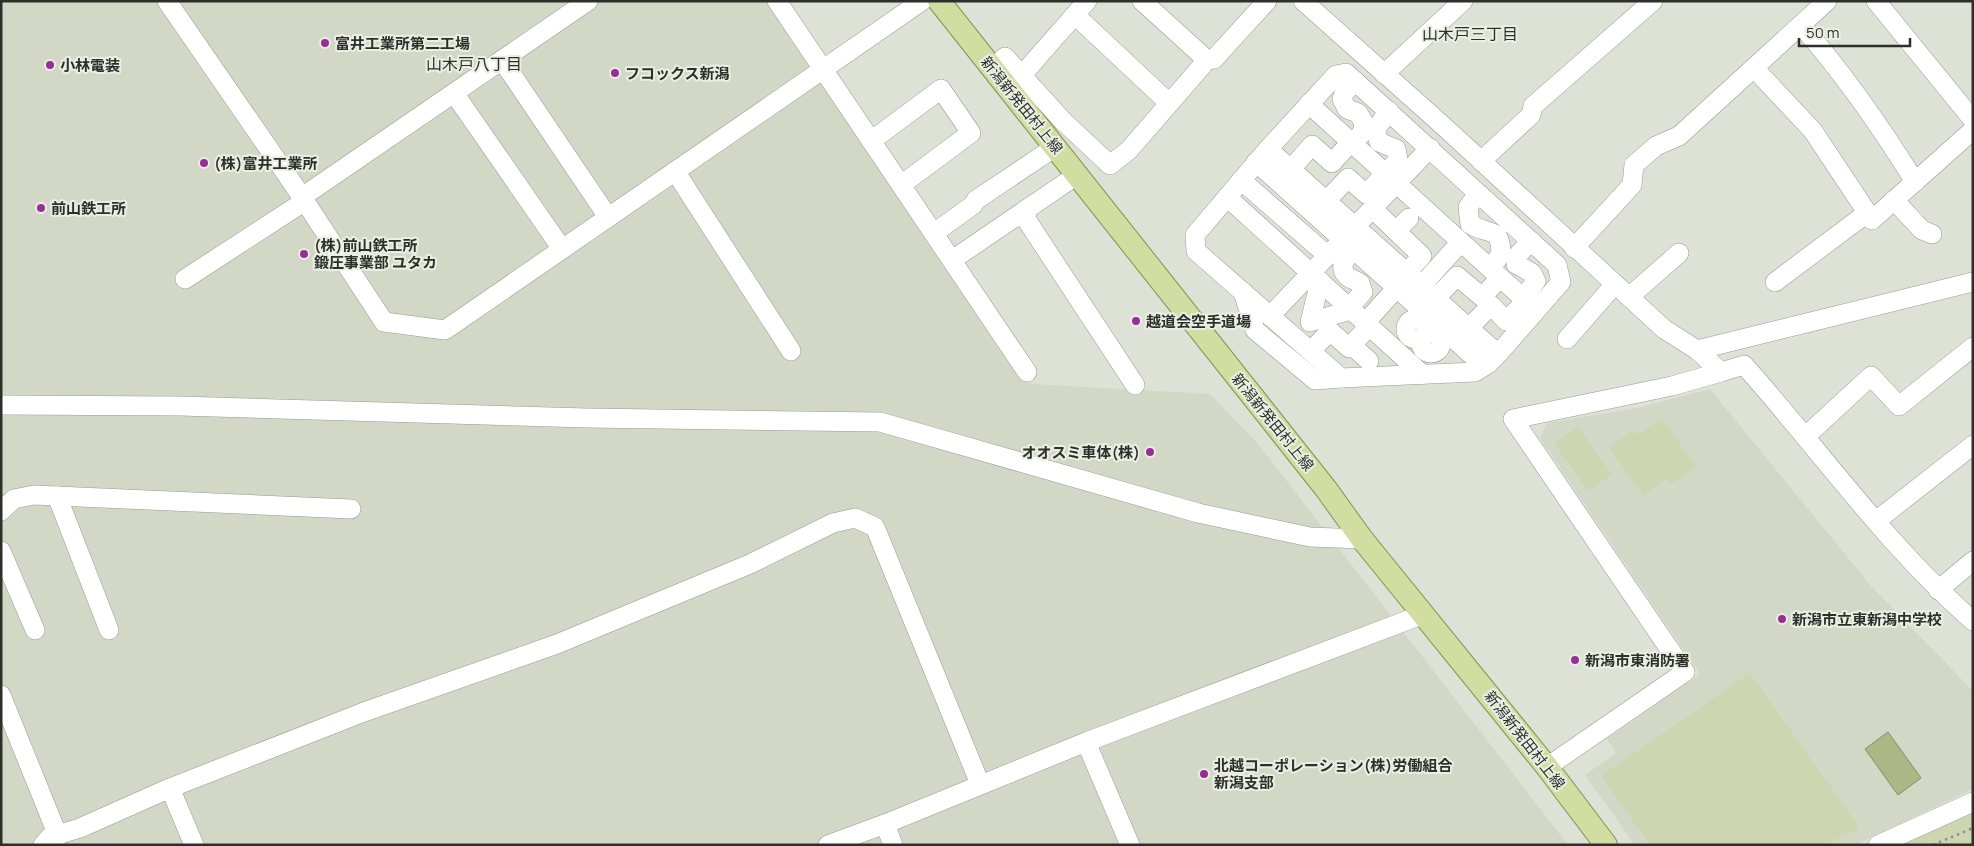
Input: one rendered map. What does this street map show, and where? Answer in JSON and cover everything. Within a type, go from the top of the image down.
[{"type":"main road","name":"新潟新発田村上線","points":[[938,1],[1326,489],[1362,539],[1547,767],[1606,845]]},
{"type":"street","points":[[167,1],[304,199],[384,322],[445,330],[922,1]]},
{"type":"street","points":[[185,279],[304,199],[588,1]]},
{"type":"street","points":[[777,1],[1027,372]]},
{"type":"street","points":[[1142,1],[1207,60]]},
{"type":"street","points":[[993,69],[1005,57],[1063,121],[1110,165],[1130,150],[1207,60],[1214,59],[1267,1]]},
{"type":"street","points":[[1303,1],[1439,122],[1664,329],[1697,350],[1721,372]]},
{"type":"street","points":[[1384,74],[1463,1]]},
{"type":"street","points":[[1481,161],[1531,115],[1533,106],[1653,1]]},
{"type":"street","points":[[1574,248],[1632,185],[1634,165],[1656,146],[1679,136],[1828,1]]},
{"type":"street","points":[[1876,1],[1973,120]]},
{"type":"street","points":[[1022,75],[1081,8],[1170,103]]},
{"type":"street","points":[[1801,25],[1834,62],[1876,118],[1915,182]]},
{"type":"street","points":[[502,60],[608,217]]},
{"type":"street","points":[[1754,68],[1812,131],[1872,220],[1973,130]]},
{"type":"street","points":[[1339,377],[1196,251],[1195,235],[1262,156],[1336,75],[1346,73],[1557,265],[1560,282],[1528,303],[1506,321],[1490,305],[1469,328]]},
{"type":"street","points":[[1291,169],[1312,145],[1332,163],[1362,133],[1364,123],[1358,112],[1347,109],[1342,99],[1344,92],[1355,81]]},
{"type":"street","points":[[871,141],[941,90],[971,133],[901,185]]},
{"type":"street","points":[[454,93],[562,249]]},
{"type":"street","points":[[1309,104],[1390,180],[1528,303]]},
{"type":"street","points":[[1315,278],[1310,322],[1350,309],[1362,292],[1360,284],[1346,275],[1343,269],[1348,245],[1357,226],[1373,209],[1390,180],[1398,160],[1396,148],[1379,142],[1376,130],[1389,111]]},
{"type":"street","points":[[934,234],[973,205],[976,200],[1055,147]]},
{"type":"street","points":[[1327,200],[1348,178],[1366,194],[1390,180],[1430,148]]},
{"type":"street","points":[[1262,156],[1291,169],[1357,226],[1469,328],[1491,360]]},
{"type":"street","points":[[1262,156],[1348,245],[1491,360]]},
{"type":"street","points":[[675,171],[791,351]]},
{"type":"street","points":[[952,260],[1077,175]]},
{"type":"street","points":[[1241,180],[1328,256]]},
{"type":"street","points":[[1436,298],[1457,276],[1482,297],[1495,273],[1502,252],[1502,245],[1498,235],[1488,230],[1478,230],[1470,224],[1468,207],[1478,194]]},
{"type":"street","points":[[1227,197],[1416,369]]},
{"type":"street","points":[[1894,200],[1922,230],[1932,234]]},
{"type":"street","points":[[1027,209],[1026,219],[1135,385]]},
{"type":"street","points":[[1373,209],[1422,256],[1407,272]]},
{"type":"street","points":[[1775,282],[1867,213]]},
{"type":"street","points":[[1396,231],[1409,218]]},
{"type":"street","points":[[1243,292],[1255,330],[1315,380],[1416,369],[1475,372],[1491,360],[1528,303],[1536,281],[1532,273],[1516,264],[1516,257],[1531,241]]},
{"type":"street","points":[[1422,285],[1461,242]]},
{"type":"street","points":[[1270,316],[1315,278],[1328,256],[1348,245]]},
{"type":"street","points":[[1629,297],[1679,253]]},
{"type":"street","points":[[1697,350],[1973,282]]},
{"type":"street","points":[[1567,339],[1615,284]]},
{"type":"street","points":[[1310,351],[1330,331],[1349,348],[1373,330],[1392,304]]},
{"type":"street","points":[[1339,377],[1364,356],[1373,330]]},
{"type":"street","points":[[1395,351],[1409,337]]},
{"type":"street","points":[[1806,436],[1871,376],[1899,406],[1973,347]]},
{"type":"street","points":[[1416,369],[1424,351]]},
{"type":"street","points":[[1547,767],[1685,672],[1513,420],[1672,386],[1744,365],[1876,521],[1938,590],[1973,621]]},
{"type":"street","points":[[1,405],[180,406],[587,418],[880,422],[1198,513],[1310,537],[1362,539]]},
{"type":"street","points":[[1876,521],[1973,445]]},
{"type":"street","points":[[1,511],[14,499],[34,495],[352,509]]},
{"type":"street","points":[[57,496],[109,630]]},
{"type":"street","points":[[1,695],[50,840],[170,788],[364,712],[556,644],[750,564],[833,523],[856,518],[875,527],[980,784]]},
{"type":"street","points":[[1,551],[35,630]]},
{"type":"street","points":[[1938,590],[1973,561]]},
{"type":"street","points":[[828,845],[885,824],[1086,742],[1424,614]]},
{"type":"street","points":[[1086,742],[1130,845]]},
{"type":"street","points":[[170,788],[194,845]]},
{"type":"street","points":[[1878,845],[1973,802]]},
{"type":"street","points":[[885,824],[893,845]]},
{"type":"path","points":[[1932,845],[1973,828]]},
{"type":"shaded area","points":[[1,1],[768,1],[1032,384],[1210,394],[1259,445],[1568,845],[1,845]]},
{"type":"shaded area","name":"新潟市立東新潟中学校","points":[[1710,389],[1871,586],[1973,691],[1973,789],[1855,845],[1635,845],[1585,775],[1616,753],[1607,739],[1700,674],[1540,438],[1547,423],[1637,408]]},
{"type":"shaded area","points":[[1662,418],[1696,467],[1671,484],[1667,479],[1643,496],[1609,447],[1633,430],[1637,435]]},
{"type":"shaded area","points":[[1578,426],[1612,475],[1588,491],[1554,443]]},
{"type":"shaded area","points":[[1750,673],[1860,828],[1823,845],[1650,845],[1601,776]]},
{"type":"shaded area","points":[[1888,732],[1921,778],[1898,795],[1865,749]]},
{"type":"shaded area","points":[[1973,809],[1973,845],[1892,845]]},
{"type":"place","name":"富井工業所第二工場","points":[[325,43]]},
{"type":"place","name":"小林電装","points":[[50,65]]},
{"type":"place","name":"フコックス新潟","points":[[615,73]]},
{"type":"place","name":"(株)富井工業所","points":[[204,163]]},
{"type":"place","name":"前山鉄工所","points":[[41,208]]},
{"type":"place","name":"(株)前山鉄工所 鍛圧事業部 ユタカ","points":[[304,254]]},
{"type":"place","name":"越道会空手道場","points":[[1136,321]]},
{"type":"place","name":"オオスミ車体(株)","points":[[1150,452]]},
{"type":"place","name":"新潟市立東新潟中学校","points":[[1782,619]]},
{"type":"place","name":"新潟市東消防署","points":[[1575,660]]},
{"type":"place","name":"北越コーポレーション(株)労働組合 新潟支部","points":[[1204,774]]},
{"type":"district","name":"山木戸三丁目","points":[[1470,34]]},
{"type":"district","name":"山木戸八丁目","points":[[474,64]]}]
